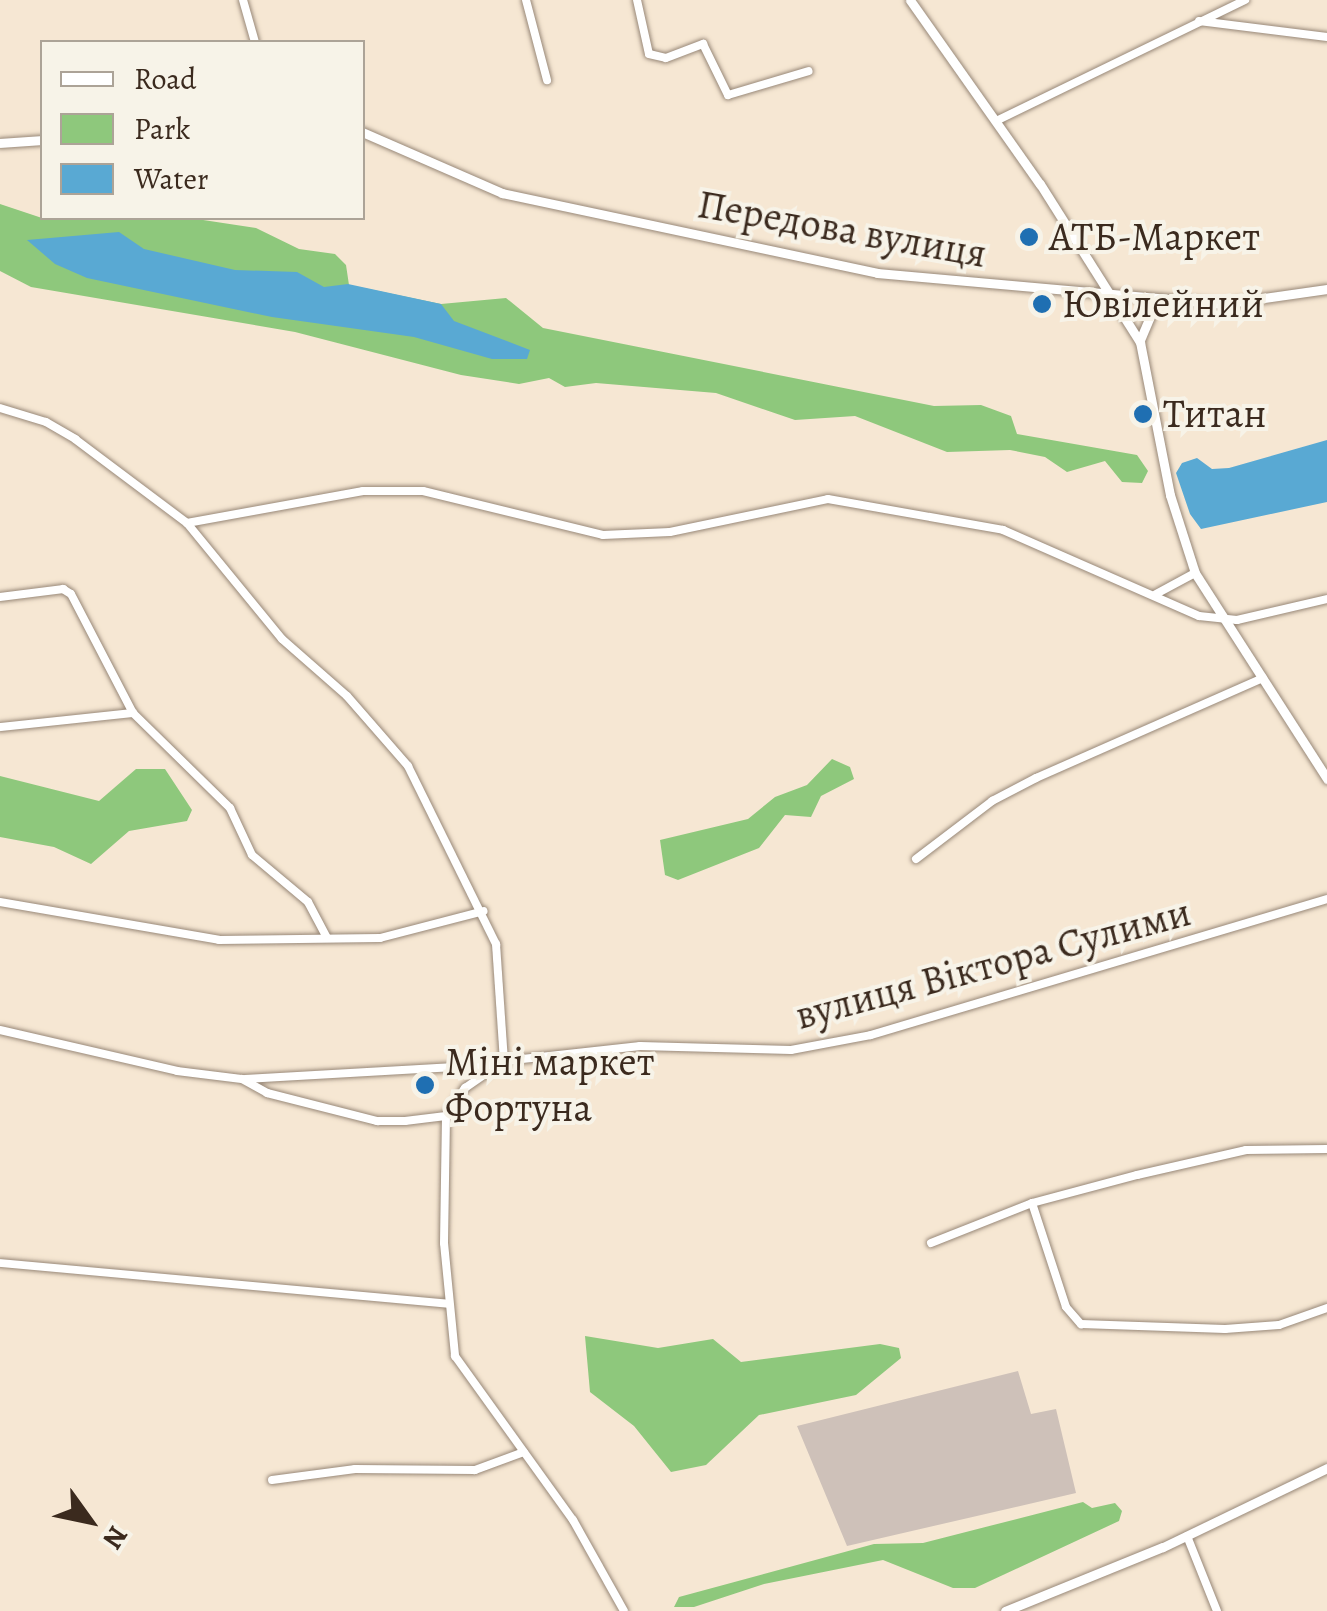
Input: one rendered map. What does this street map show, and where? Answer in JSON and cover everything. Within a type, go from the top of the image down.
[{"type":"street","points":[[244,0],[254,40]]},
{"type":"street","points":[[526,0],[546,80]]},
{"type":"street","points":[[637,0],[650,54],[666,58],[703,44],[728,95],[809,71]]},
{"type":"street","points":[[910,0],[996,121],[1140,342]]},
{"type":"street","points":[[996,121],[1245,0]]},
{"type":"street","points":[[1195,21],[1327,37]]},
{"type":"street","name":"Передова вулиця","points":[[365,133],[488,188],[575,211],[877,273],[1110,298],[1240,304],[1327,289]]},
{"type":"street","points":[[0,143],[40,140]]},
{"type":"street","points":[[1157,300],[1144,317],[1140,342],[1170,494],[1195,573],[1327,779]]},
{"type":"street","points":[[0,408],[60,430],[187,523],[282,638],[346,696],[408,766],[484,911],[502,980],[504,1061]]},
{"type":"street","points":[[187,523],[346,494],[424,491],[568,530],[670,532],[828,499],[1002,530],[1156,594],[1198,616],[1221,619],[1327,599]]},
{"type":"street","points":[[1156,594],[1195,573]]},
{"type":"street","points":[[0,597],[64,590],[71,594],[133,714],[230,808],[252,855],[308,902],[326,937]]},
{"type":"street","points":[[916,859],[992,801],[1036,778],[1263,678]]},
{"type":"street","points":[[0,727],[133,714]]},
{"type":"street","name":"вулиця Віктора Сулими","points":[[0,1030],[177,1071],[242,1079],[490,1066],[504,1061],[640,1046],[791,1050],[871,1035],[1327,899]]},
{"type":"street","points":[[0,902],[218,940],[380,938],[484,911]]},
{"type":"street","name":"вулиця Віктора Сулими","points":[[242,1079],[267,1093],[377,1121],[446,1116],[490,1066]]},
{"type":"street","points":[[446,1116],[448,1304],[456,1356],[573,1520],[624,1611]]},
{"type":"street","points":[[931,1244],[1032,1202],[1246,1150],[1327,1149]]},
{"type":"street","points":[[1032,1202],[1066,1308],[1080,1324],[1225,1329],[1278,1324],[1327,1308]]},
{"type":"street","points":[[0,1263],[448,1304]]},
{"type":"street","points":[[272,1480],[355,1469],[475,1470],[524,1452]]},
{"type":"street","points":[[1005,1611],[1187,1536],[1327,1468]]},
{"type":"street","points":[[1187,1536],[1217,1611]]},
{"type":"shaded area","points":[[1018,1371],[1031,1414],[1056,1409],[1076,1493],[847,1546],[797,1426]]},
{"type":"green space","points":[[0,204],[40,220],[203,220],[256,228],[299,249],[335,254],[346,265],[349,285],[441,304],[506,298],[543,328],[934,406],[981,405],[1011,416],[1017,434],[1137,455],[1148,471],[1142,483],[1122,482],[1105,461],[1067,472],[1045,457],[1010,450],[947,452],[855,416],[795,420],[716,393],[596,383],[565,387],[549,378],[519,384],[461,375],[295,332],[31,287],[0,271]]},
{"type":"green space","points":[[832,759],[850,767],[854,779],[821,796],[811,817],[785,815],[759,848],[678,880],[665,875],[660,840],[748,819],[775,797],[807,785]]},
{"type":"green space","points":[[136,769],[165,769],[192,810],[187,821],[129,831],[91,864],[54,847],[0,837],[0,776],[99,801]]},
{"type":"green space","points":[[585,1336],[658,1348],[713,1339],[741,1362],[880,1344],[899,1348],[901,1358],[856,1395],[759,1415],[706,1465],[671,1472],[634,1426],[590,1392]]},
{"type":"green space","points":[[1083,1502],[1092,1508],[1115,1503],[1122,1511],[1119,1521],[975,1588],[953,1588],[883,1560],[764,1584],[694,1607],[674,1607],[679,1597],[874,1544],[923,1543]]},
{"type":"water","points":[[119,232],[144,249],[235,270],[297,272],[324,287],[348,284],[441,304],[454,321],[530,350],[527,359],[492,359],[414,337],[272,317],[87,278],[55,264],[27,240]]},
{"type":"water","points":[[1327,440],[1327,502],[1201,529],[1190,514],[1176,473],[1182,463],[1197,458],[1212,469],[1229,468]]},
{"type":"place","name":"АТБ-Маркет","points":[[1029,237]]},
{"type":"place","name":"Ювілейний","points":[[1042,304]]},
{"type":"place","name":"Титан","points":[[1143,414]]},
{"type":"place","name":"Міні маркет Фортуна","points":[[425,1085]]}]
